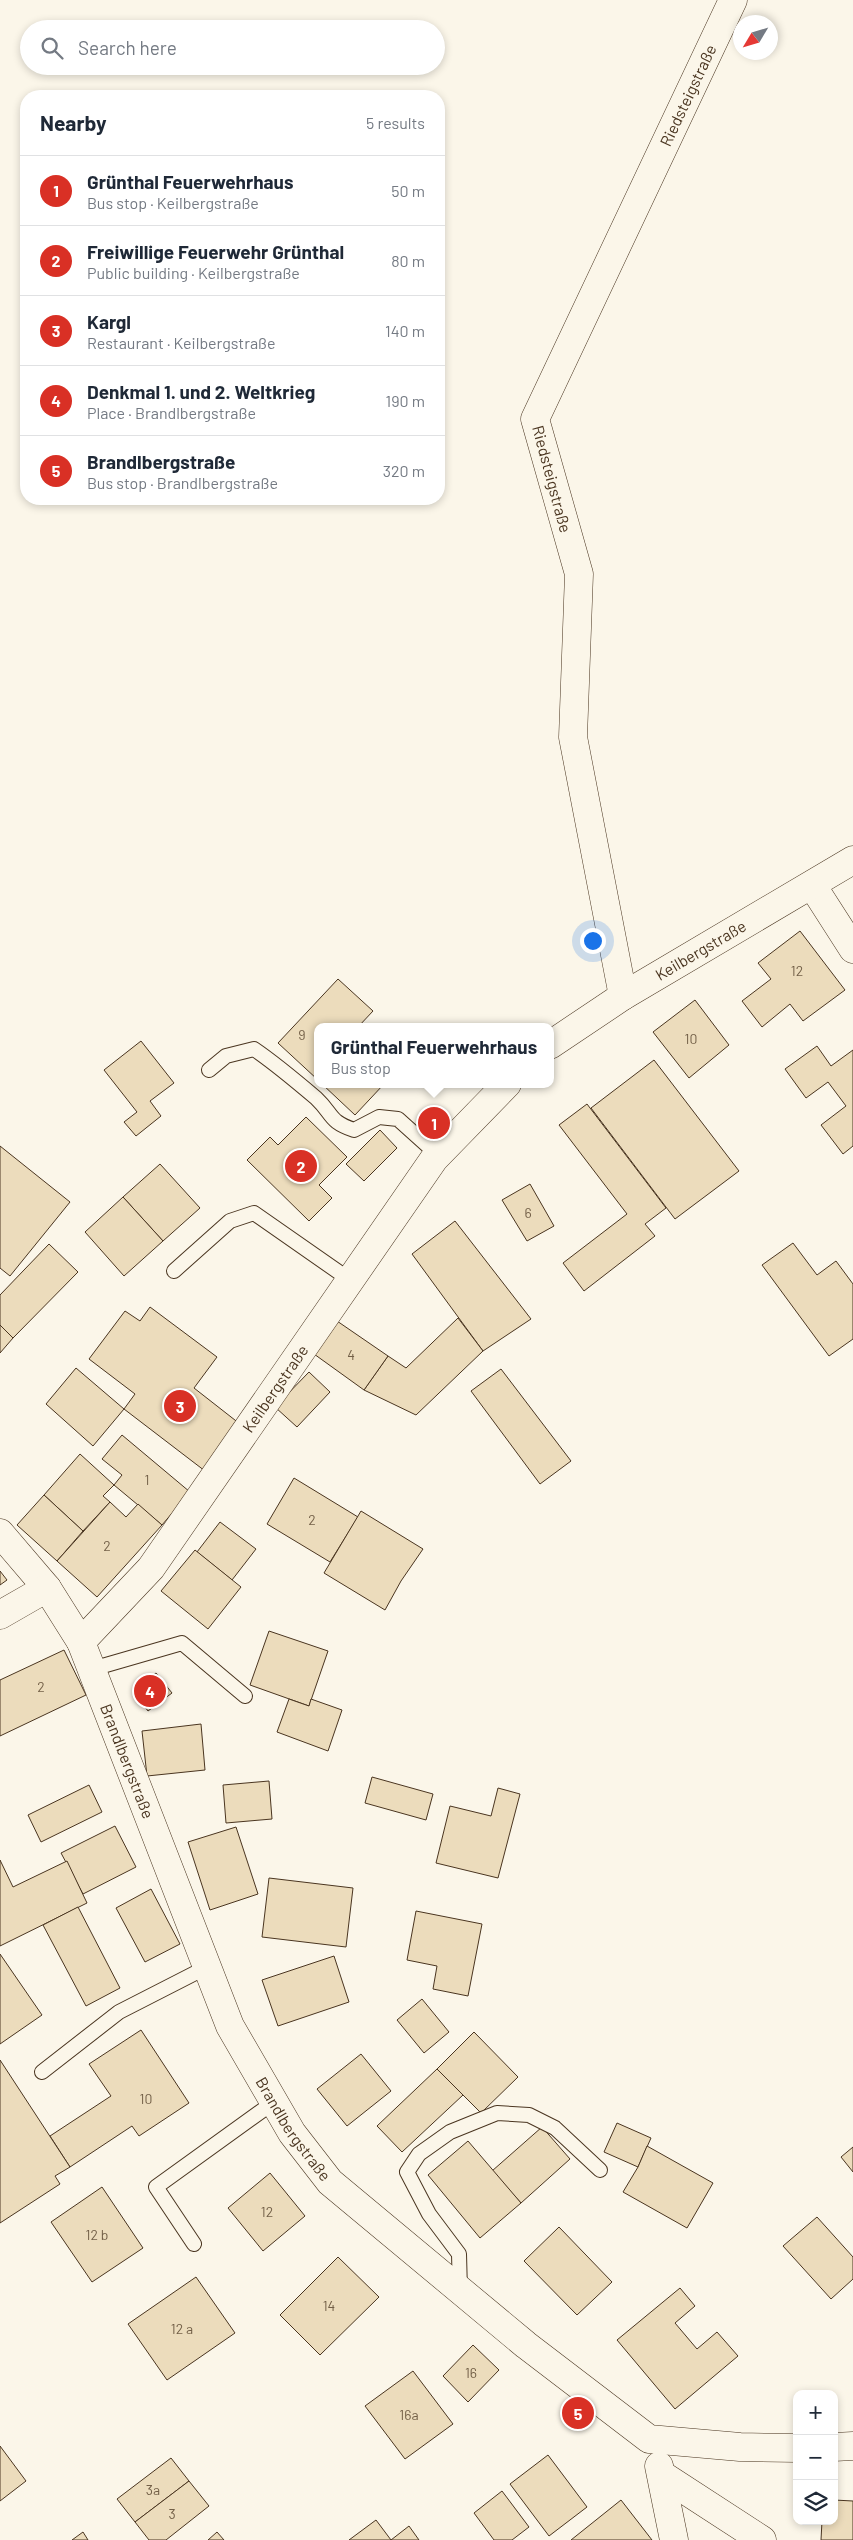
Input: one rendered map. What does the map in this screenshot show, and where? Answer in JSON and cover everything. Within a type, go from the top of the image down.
[{"type":"street","name":"Riedsteigstraße","points":[[623,996],[573,737],[579,574],[535,419],[732,0]]},
{"type":"street","name":"Keilbergstraße","points":[[554,1042],[623,996],[853,860]]},
{"type":"street","points":[[812,885],[853,949]]},
{"type":"street","name":"Keilbergstraße","points":[[81,1642],[151,1568],[438,1154],[503,1088]]},
{"type":"street","points":[[0,1533],[47,1588],[81,1642]]},
{"type":"street","points":[[0,1615],[47,1588]]},
{"type":"street","name":"Brandlbergstraße","points":[[81,1642],[230,2026],[292,2132],[330,2182],[460,2292],[526,2345],[650,2439]]},
{"type":"street","points":[[674,2540],[662,2475],[650,2439],[740,2447],[793,2448]]},
{"type":"street","points":[[838,2447],[853,2446]]},
{"type":"street","points":[[662,2475],[762,2540]]},
{"type":"lane","points":[[209,1070],[226,1056],[254,1049],[279,1066],[319,1101],[337,1124],[354,1130],[379,1117],[398,1119],[438,1154]]},
{"type":"lane","points":[[174,1271],[230,1221],[254,1213],[350,1280]]},
{"type":"lane","points":[[92,1669],[182,1643],[245,1696]]},
{"type":"lane","points":[[42,2072],[119,2012],[207,1967]]},
{"type":"lane","points":[[194,2244],[156,2187],[274,2102]]},
{"type":"lane","points":[[460,2292],[459,2254],[429,2214],[407,2172],[419,2154],[450,2132],[497,2113],[529,2115],[555,2128],[600,2170]]},
{"type":"building","points":[[800,931],[845,990],[803,1021],[790,1004],[762,1027],[742,1001],[771,979],[758,963]]},
{"type":"building","points":[[338,979],[373,1011],[362,1023],[314,1023],[314,1076],[278,1043]]},
{"type":"building","points":[[695,1000],[729,1045],[689,1078],[653,1032]]},
{"type":"building","points":[[141,1041],[174,1083],[150,1101],[161,1116],[136,1136],[124,1122],[137,1112],[104,1070]]},
{"type":"building","points":[[817,1046],[831,1066],[853,1050],[853,1146],[843,1154],[821,1125],[846,1106],[828,1082],[806,1098],[785,1069]]},
{"type":"building","points":[[654,1060],[739,1171],[675,1219],[591,1108]]},
{"type":"building","points":[[326,1088],[380,1088],[355,1115]]},
{"type":"building","points":[[587,1104],[666,1208],[645,1224],[655,1236],[584,1291],[563,1263],[627,1214],[559,1125]]},
{"type":"building","points":[[306,1117],[347,1157],[319,1185],[332,1198],[309,1221],[247,1160],[270,1137],[278,1145]]},
{"type":"building","points":[[380,1130],[397,1148],[364,1181],[346,1164]]},
{"type":"building","points":[[0,1146],[70,1202],[10,1276],[0,1268]]},
{"type":"building","points":[[160,1164],[200,1208],[163,1241],[123,1197]]},
{"type":"building","points":[[530,1184],[554,1226],[527,1241],[502,1200]]},
{"type":"building","points":[[123,1197],[163,1241],[124,1276],[85,1232]]},
{"type":"building","points":[[455,1221],[531,1319],[483,1351],[412,1254]]},
{"type":"building","points":[[793,1243],[817,1275],[836,1261],[853,1284],[853,1339],[829,1356],[762,1265]]},
{"type":"building","points":[[49,1244],[78,1272],[13,1338],[0,1325],[0,1295]]},
{"type":"building","points":[[150,1307],[217,1357],[194,1388],[240,1424],[205,1471],[124,1409],[135,1394],[89,1359],[125,1311],[140,1321]]},
{"type":"building","points":[[458,1318],[483,1351],[416,1415],[364,1390],[388,1356],[406,1368]]},
{"type":"building","points":[[337,1321],[388,1356],[364,1390],[314,1354]]},
{"type":"building","points":[[0,1325],[13,1338],[0,1353]]},
{"type":"building","points":[[76,1368],[124,1409],[93,1446],[46,1404]]},
{"type":"building","points":[[501,1369],[571,1461],[540,1484],[471,1391]]},
{"type":"building","points":[[309,1372],[330,1392],[297,1427],[275,1407]]},
{"type":"building","points":[[122,1435],[190,1492],[162,1525],[114,1485],[122,1475],[102,1459]]},
{"type":"building","points":[[80,1454],[114,1485],[103,1496],[110,1502],[83,1531],[44,1495]]},
{"type":"building","points":[[294,1478],[358,1517],[330,1562],[267,1524]]},
{"type":"building","points":[[44,1495],[83,1531],[57,1561],[17,1525]]},
{"type":"building","points":[[110,1502],[126,1517],[138,1504],[162,1525],[97,1597],[57,1561]]},
{"type":"building","points":[[361,1511],[423,1549],[401,1581],[385,1610],[324,1573]]},
{"type":"building","points":[[220,1522],[256,1549],[232,1580],[197,1552]]},
{"type":"building","points":[[195,1550],[241,1587],[208,1629],[161,1591]]},
{"type":"building","points":[[0,1571],[7,1580],[0,1585]]},
{"type":"building","points":[[269,1631],[328,1651],[309,1706],[250,1685]]},
{"type":"building","points":[[64,1650],[86,1695],[0,1736],[0,1680]]},
{"type":"building","points":[[156,1673],[172,1693],[148,1711],[133,1691]]},
{"type":"building","points":[[289,1699],[309,1706],[311,1699],[342,1710],[328,1751],[277,1732]]},
{"type":"building","points":[[201,1724],[205,1770],[147,1776],[142,1731]]},
{"type":"building","points":[[372,1777],[433,1794],[426,1820],[365,1803]]},
{"type":"building","points":[[269,1781],[272,1819],[226,1823],[223,1785]]},
{"type":"building","points":[[89,1785],[102,1812],[41,1842],[28,1815]]},
{"type":"building","points":[[498,1788],[520,1794],[498,1878],[436,1863],[450,1806],[491,1816]]},
{"type":"building","points":[[115,1826],[136,1867],[83,1894],[61,1853]]},
{"type":"building","points":[[236,1827],[258,1894],[210,1910],[188,1842]]},
{"type":"building","points":[[0,1860],[13,1887],[67,1861],[87,1903],[0,1946]]},
{"type":"building","points":[[269,1878],[353,1888],[346,1947],[262,1937]]},
{"type":"building","points":[[151,1889],[180,1944],[145,1962],[116,1908]]},
{"type":"building","points":[[78,1907],[120,1988],[86,2006],[43,1925]]},
{"type":"building","points":[[416,1911],[482,1924],[468,1996],[433,1989],[437,1966],[407,1960]]},
{"type":"building","points":[[0,1954],[42,2015],[0,2044]]},
{"type":"building","points":[[334,1956],[349,2002],[278,2026],[262,1980]]},
{"type":"building","points":[[422,1999],[449,2032],[424,2053],[397,2020]]},
{"type":"building","points":[[141,2030],[189,2103],[139,2136],[132,2126],[70,2167],[50,2136],[111,2096],[89,2064]]},
{"type":"building","points":[[474,2032],[518,2077],[481,2113],[437,2069]]},
{"type":"building","points":[[361,2054],[391,2091],[347,2126],[317,2089]]},
{"type":"building","points":[[0,2060],[70,2167],[55,2176],[60,2184],[0,2223]]},
{"type":"building","points":[[437,2069],[463,2095],[402,2152],[377,2126]]},
{"type":"building","points":[[617,2123],[651,2138],[638,2167],[604,2152]]},
{"type":"building","points":[[542,2127],[570,2159],[521,2203],[492,2171]]},
{"type":"building","points":[[468,2141],[521,2203],[480,2238],[428,2175]]},
{"type":"building","points":[[647,2146],[713,2183],[687,2228],[623,2192],[638,2167]]},
{"type":"building","points":[[853,2147],[853,2172],[841,2157]]},
{"type":"building","points":[[270,2173],[305,2216],[263,2251],[228,2208]]},
{"type":"building","points":[[102,2187],[143,2248],[92,2282],[51,2222]]},
{"type":"building","points":[[817,2217],[853,2257],[853,2279],[831,2299],[783,2246]]},
{"type":"building","points":[[559,2227],[612,2282],[577,2315],[524,2261]]},
{"type":"building","points":[[338,2257],[379,2297],[320,2355],[280,2315]]},
{"type":"building","points":[[196,2277],[235,2333],[167,2380],[128,2324]]},
{"type":"building","points":[[680,2288],[695,2306],[675,2323],[697,2349],[717,2332],[738,2356],[675,2409],[617,2340]]},
{"type":"building","points":[[473,2345],[499,2370],[468,2402],[443,2376]]},
{"type":"building","points":[[413,2371],[453,2424],[405,2459],[365,2406]]},
{"type":"building","points":[[0,2446],[26,2481],[0,2501]]},
{"type":"building","points":[[548,2455],[587,2507],[549,2536],[510,2484]]},
{"type":"building","points":[[171,2458],[189,2481],[135,2522],[117,2499]]},
{"type":"building","points":[[189,2481],[209,2506],[166,2540],[149,2540],[135,2522]]},
{"type":"building","points":[[502,2491],[529,2527],[512,2540],[494,2540],[474,2513]]},
{"type":"building","points":[[621,2500],[652,2540],[571,2540]]},
{"type":"building","points":[[838,2500],[853,2501],[853,2540],[821,2540],[822,2525],[838,2525]]},
{"type":"building","points":[[376,2520],[391,2540],[349,2540]]},
{"type":"building","points":[[409,2526],[419,2540],[391,2540]]},
{"type":"building","points":[[83,2532],[88,2540],[72,2540]]},
{"type":"building","points":[[217,2532],[224,2540],[208,2540]]},
{"type":"place","name":"Grünthal Feuerwehrhaus","points":[[434,1123]]},
{"type":"place","name":"Freiwillige Feuerwehr Grünthal","points":[[301,1166]]},
{"type":"place","name":"Kargl","points":[[180,1406]]},
{"type":"place","name":"Denkmal 1. und 2. Weltkrieg","points":[[150,1691]]},
{"type":"place","name":"Brandlbergstraße","points":[[578,2413]]}]
